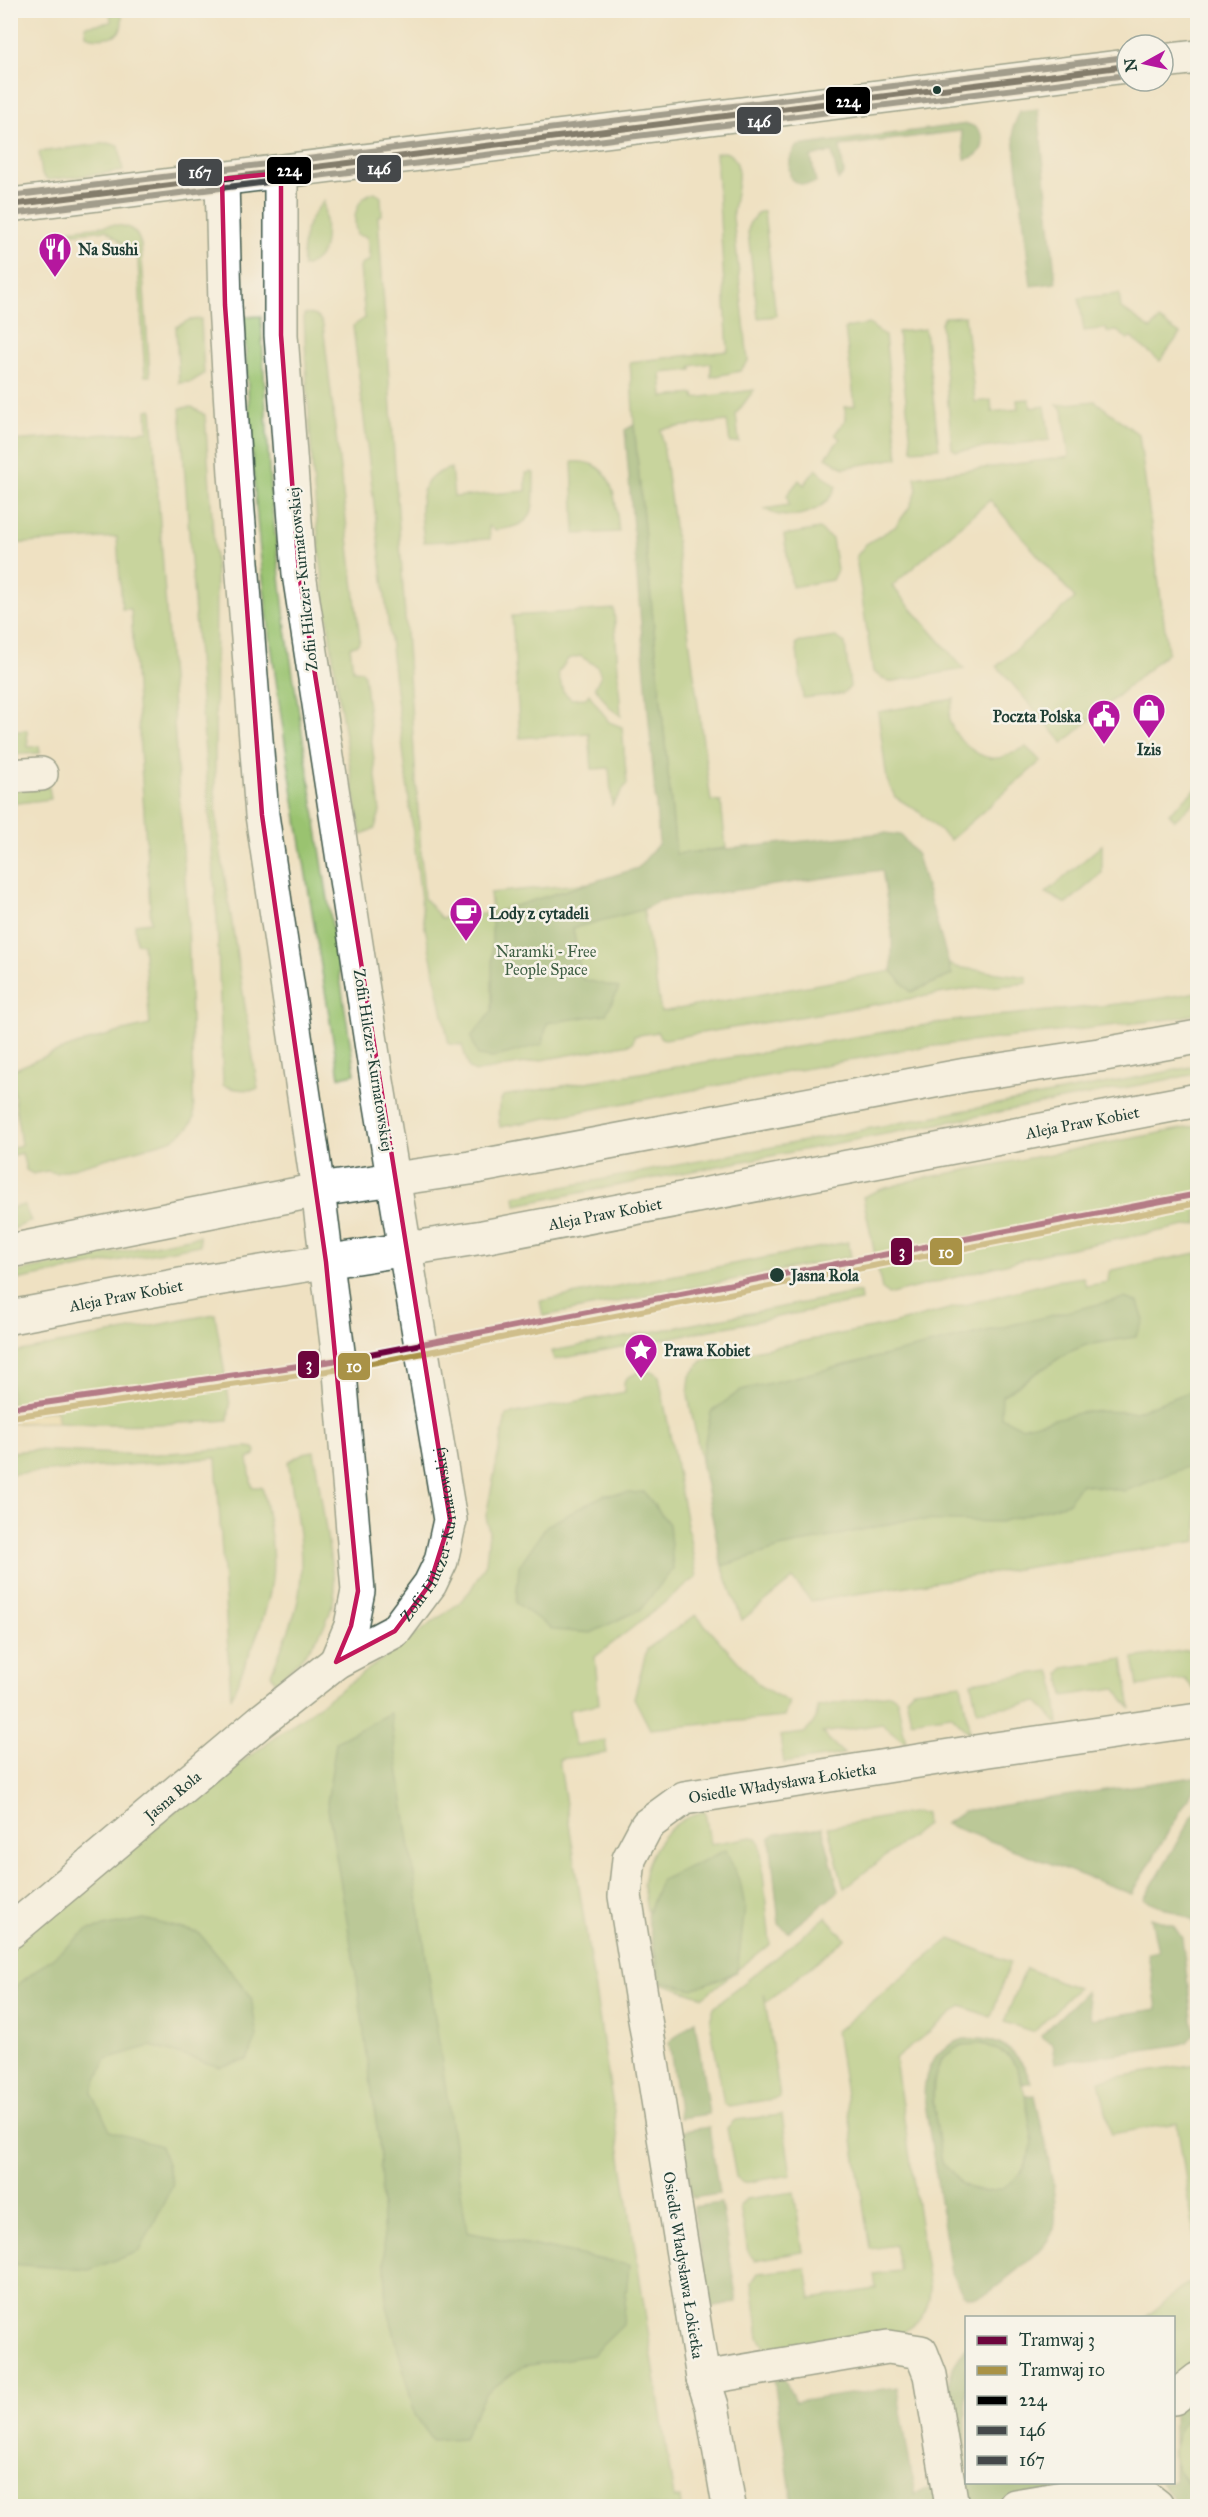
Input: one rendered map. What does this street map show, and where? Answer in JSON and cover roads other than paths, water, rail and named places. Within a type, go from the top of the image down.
[{"type":"street","points":[[1175,60],[1197,57]]},
{"type":"street","points":[[10,205],[1115,67]]},
{"type":"street","name":"Zofii Hilczer-Kurnatowskiej","points":[[281,173],[281,334],[299,574],[373,1059],[450,1520],[441,1561],[430,1584],[395,1631],[336,1662]]},
{"type":"street","points":[[222,179],[225,305],[262,815],[318,1190],[339,1360],[358,1591],[351,1626],[336,1662]]},
{"type":"street","points":[[10,1251],[318,1190],[540,1156],[966,1074],[1099,1055],[1197,1037]]},
{"type":"street","name":"Aleja Praw Kobiet","points":[[10,1317],[191,1283],[406,1250],[1197,1100]]},
{"type":"street","name":"Jasna Rola","points":[[10,1932],[239,1738],[336,1662]]},
{"type":"street","name":"Osiedle Władysława Łokietka","points":[[729,2506],[712,2406],[703,2378],[625,1896],[629,1859],[646,1825],[684,1798],[1197,1719]]},
{"type":"street","name":"Osiedle Władysława Łokietka","points":[[703,2378],[888,2346],[921,2352],[930,2375],[952,2506]]},
{"type":"street","points":[[1175,2396],[1197,2379]]},
{"type":"street","points":[[1015,2506],[1142,2492]]},
{"type":"tram line","name":"3","points":[[10,1408],[339,1360],[1198,1194]]},
{"type":"tram line","name":"10","points":[[11,1417],[341,1369],[1198,1203]]},
{"type":"place","name":"Na Sushi","points":[[55,278]]},
{"type":"place","name":"Izis","points":[[1149,739]]},
{"type":"place","name":"Poczta Polska","points":[[1104,745]]},
{"type":"place","name":"Lody z cytadeli","points":[[466,942]]},
{"type":"place","name":"Jasna Rola","points":[[777,1275]]},
{"type":"place","name":"Prawa Kobiet","points":[[641,1379]]},
{"type":"park label","name":"Naramki - Free People Space","points":[[546,960]]}]
